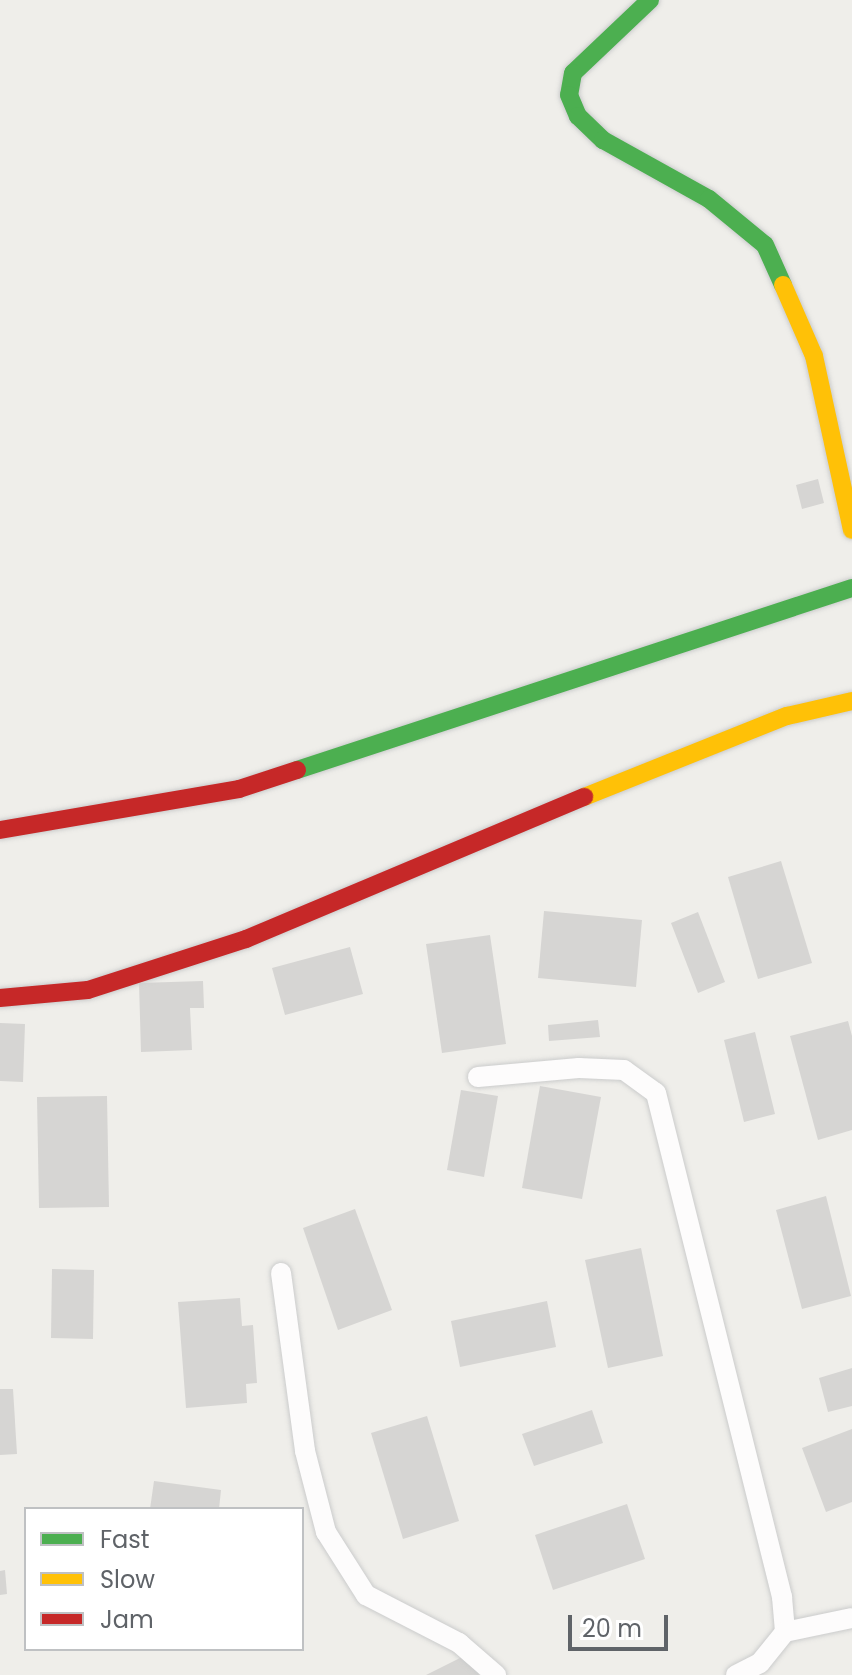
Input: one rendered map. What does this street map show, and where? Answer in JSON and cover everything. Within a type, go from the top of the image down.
[{"type":"street","points":[[650,0],[573,73],[569,95],[578,116],[603,140],[709,199],[765,245],[814,356],[852,530]]},
{"type":"street","points":[[0,830],[239,789],[852,588]]},
{"type":"street","points":[[0,998],[88,990],[246,939],[499,831],[787,716],[852,701]]},
{"type":"lane","points":[[478,1077],[579,1068],[624,1070],[656,1093],[782,1597],[785,1632]]},
{"type":"lane","points":[[281,1273],[305,1451],[326,1532],[366,1595],[459,1643],[496,1675]]},
{"type":"lane","points":[[736,1675],[760,1663],[785,1632],[852,1618]]},
{"type":"building","points":[[818,479],[824,503],[802,509],[796,485]]},
{"type":"building","points":[[781,861],[812,963],[758,979],[728,877]]},
{"type":"building","points":[[544,911],[642,920],[636,987],[538,978]]},
{"type":"building","points":[[698,912],[725,982],[698,993],[671,923]]},
{"type":"building","points":[[490,935],[506,1044],[442,1053],[426,944]]},
{"type":"building","points":[[350,947],[363,994],[285,1015],[272,968]]},
{"type":"building","points":[[203,981],[204,1008],[190,1008],[192,1050],[141,1052],[139,983]]},
{"type":"building","points":[[598,1020],[600,1037],[549,1041],[548,1025]]},
{"type":"building","points":[[848,1021],[852,1036],[852,1130],[818,1140],[790,1036]]},
{"type":"building","points":[[0,1023],[25,1024],[23,1082],[0,1081]]},
{"type":"building","points":[[755,1032],[775,1114],[744,1122],[724,1040]]},
{"type":"building","points":[[540,1086],[601,1097],[582,1199],[522,1188]]},
{"type":"building","points":[[461,1090],[498,1096],[484,1177],[447,1170]]},
{"type":"building","points":[[107,1096],[109,1207],[39,1208],[37,1097]]},
{"type":"building","points":[[826,1196],[851,1296],[802,1309],[776,1210]]},
{"type":"building","points":[[355,1209],[392,1310],[338,1330],[303,1228]]},
{"type":"building","points":[[641,1248],[663,1356],[608,1368],[585,1260]]},
{"type":"building","points":[[52,1269],[94,1270],[93,1339],[51,1338]]},
{"type":"building","points":[[240,1298],[242,1326],[253,1325],[257,1383],[246,1384],[247,1403],[186,1408],[178,1302]]},
{"type":"building","points":[[547,1301],[556,1347],[460,1367],[451,1321]]},
{"type":"building","points":[[852,1368],[852,1406],[828,1412],[819,1378]]},
{"type":"building","points":[[0,1389],[13,1389],[17,1454],[0,1455]]},
{"type":"building","points":[[592,1410],[603,1443],[534,1466],[522,1434]]},
{"type":"building","points":[[427,1416],[459,1521],[403,1539],[371,1433]]},
{"type":"building","points":[[852,1429],[852,1502],[826,1512],[802,1448]]},
{"type":"building","points":[[154,1481],[221,1490],[219,1507],[150,1507]]},
{"type":"building","points":[[627,1504],[645,1559],[553,1590],[535,1535]]},
{"type":"building","points":[[5,1570],[7,1594],[0,1595],[0,1571]]},
{"type":"building","points":[[468,1654],[479,1675],[426,1675]]},
{"type":"traffic: fast","points":[[650,0],[573,73],[569,95],[578,116],[603,140],[709,199],[765,245],[783,285]]},
{"type":"traffic: fast","points":[[297,770],[852,588]]},
{"type":"traffic: slow","points":[[783,285],[814,356],[852,530]]},
{"type":"traffic: slow","points":[[584,797],[787,716],[852,701]]},
{"type":"traffic: jam","points":[[0,830],[239,789],[297,770]]},
{"type":"traffic: jam","points":[[0,998],[88,990],[246,939],[584,797]]}]
